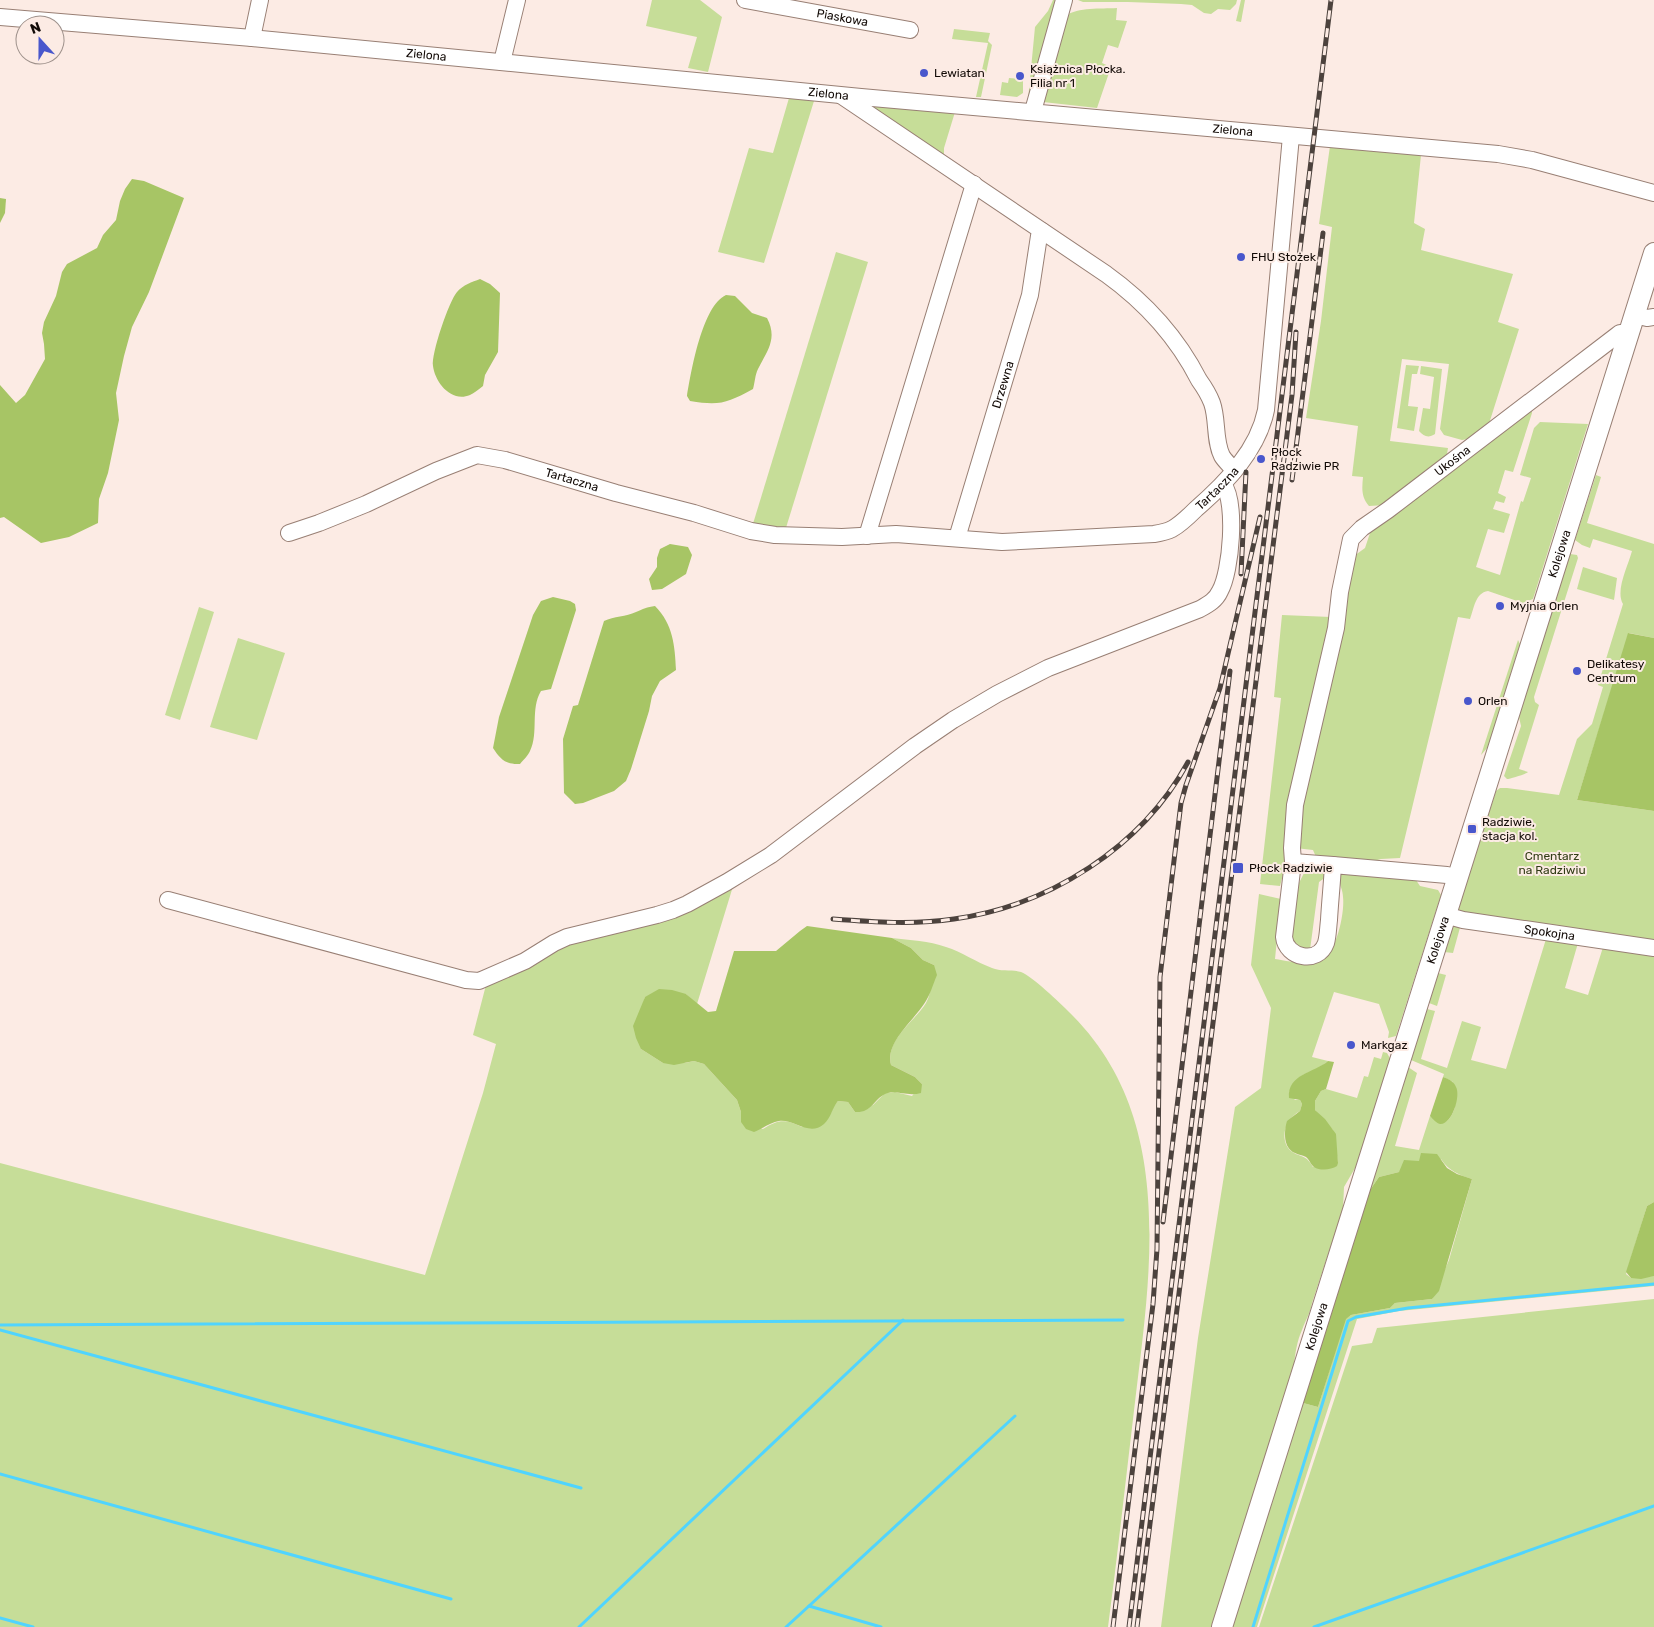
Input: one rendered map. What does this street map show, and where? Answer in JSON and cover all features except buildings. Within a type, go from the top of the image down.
[{"type":"main road","name":"Kolejowa","points":[[1222,1627],[1457,878],[1639,322],[1654,254]]},
{"type":"street","points":[[252,38],[260,0]]},
{"type":"street","points":[[502,62],[518,0]]},
{"type":"street","name":"Piaskowa","points":[[745,0],[910,30]]},
{"type":"street","points":[[1033,111],[1064,0]]},
{"type":"street","name":"Zielona","points":[[0,17],[252,38],[1515,156],[1654,193]]},
{"type":"street","points":[[840,94],[1119,283],[1152,314],[1169,332],[1188,360],[1211,401],[1222,456],[1234,471]]},
{"type":"street","name":"Tartaczna","points":[[288,533],[327,520],[436,471],[477,455],[532,467],[616,493],[775,535],[830,537],[896,534],[1002,542],[1161,532],[1175,528],[1223,484],[1234,471],[1257,436],[1263,422],[1266,410],[1291,136]]},
{"type":"street","points":[[867,536],[974,184]]},
{"type":"street","name":"Drzewna","points":[[957,538],[1030,295],[1039,236],[1042,231]]},
{"type":"street","name":"Ukośna","points":[[1334,865],[1327,940],[1321,951],[1316,955],[1310,957],[1294,954],[1284,943],[1284,936],[1293,862],[1295,805],[1336,628],[1340,592],[1351,539],[1362,528],[1616,336],[1639,322]]},
{"type":"street","points":[[168,900],[456,978],[479,981],[525,961],[554,943],[567,938],[673,910],[727,882],[771,855],[915,746],[953,720],[997,694],[1048,668],[1200,609],[1213,601],[1224,584],[1231,542],[1232,519],[1229,496],[1223,484]]},
{"type":"street","points":[[1293,862],[1446,875],[1457,878]]},
{"type":"street","name":"Spokojna","points":[[1446,915],[1463,920],[1654,948]]},
{"type":"green space","points":[[652,0],[700,0],[722,17],[708,72],[688,68],[697,37],[646,26]]},
{"type":"green space","points":[[1053,0],[1057,0],[1028,100],[1035,27],[1048,11]]},
{"type":"green space","points":[[1078,0],[1237,0],[1230,10],[1218,9],[1211,14],[1204,13],[1192,5],[1083,2]]},
{"type":"green space","points":[[1241,0],[1245,0],[1241,22],[1236,21]]},
{"type":"green space","points":[[1117,8],[1116,20],[1127,21],[1118,48],[1108,45],[1102,63],[1111,67],[1097,108],[1043,102],[1065,16],[1083,10]]},
{"type":"green space","points":[[954,29],[990,33],[988,41],[992,45],[981,97],[976,97],[988,43],[952,39]]},
{"type":"green space","points":[[1009,78],[1023,79],[1023,93],[1017,97],[1000,95],[1002,82],[1008,83]]},
{"type":"green space","points":[[789,98],[814,101],[764,263],[718,252],[749,148],[773,153]]},
{"type":"green space","points":[[871,105],[955,112],[944,148],[944,160],[868,107]]},
{"type":"green space","points":[[1330,146],[1421,155],[1414,223],[1425,229],[1421,250],[1513,274],[1498,322],[1519,329],[1487,430],[1473,438],[1462,440],[1444,435],[1440,429],[1449,364],[1402,359],[1390,441],[1448,448],[1446,460],[1386,505],[1369,506],[1363,496],[1363,477],[1352,476],[1358,426],[1306,418],[1321,321],[1332,227],[1319,224]]},
{"type":"green space","points":[[132,179],[144,181],[184,198],[149,292],[132,327],[124,356],[116,393],[119,420],[108,473],[99,499],[98,523],[69,537],[41,543],[4,517],[0,518],[0,385],[16,403],[25,395],[45,359],[42,333],[44,322],[56,296],[62,272],[67,264],[97,248],[103,235],[116,220],[120,201]]},
{"type":"green space","points":[[0,198],[6,199],[5,213],[0,223]]},
{"type":"green space","points":[[836,252],[868,262],[785,531],[752,527]]},
{"type":"green space","points":[[480,279],[490,284],[500,293],[498,352],[485,375],[483,386],[470,395],[456,396],[445,390],[437,378],[434,372],[433,360],[441,328],[454,297],[462,287]]},
{"type":"green space","points":[[726,295],[735,296],[752,313],[767,318],[772,332],[770,345],[757,371],[753,389],[723,402],[690,401],[687,396],[691,372],[704,325],[710,312]]},
{"type":"green space","points":[[1406,365],[1419,366],[1417,374],[1412,374],[1408,406],[1418,407],[1414,431],[1397,428]]},
{"type":"green space","points":[[1421,366],[1442,369],[1435,434],[1431,436],[1425,436],[1419,431],[1423,408],[1430,409],[1434,377],[1420,374]]},
{"type":"green space","points":[[1531,403],[1532,413],[1513,472],[1505,470],[1498,493],[1506,497],[1504,503],[1496,501],[1493,509],[1510,514],[1504,533],[1488,529],[1476,567],[1500,575],[1521,501],[1523,502],[1531,478],[1520,475],[1534,428],[1540,422],[1588,424],[1533,599],[1523,603],[1488,591],[1478,598],[1470,619],[1458,617],[1400,858],[1381,859],[1370,862],[1316,857],[1313,850],[1295,848],[1298,810],[1345,622],[1342,606],[1354,556],[1365,548],[1372,527]]},
{"type":"green space","name":"Cmentarz na Radziwiu","points":[[1596,475],[1601,477],[1587,523],[1654,544],[1654,638],[1629,633],[1577,800],[1654,811],[1654,944],[1459,912],[1458,910],[1496,791],[1500,788],[1507,788],[1559,795],[1577,739],[1592,724],[1603,687],[1598,685],[1623,604],[1620,592],[1621,585],[1632,551],[1593,539],[1590,548],[1575,540]]},
{"type":"green space","points":[[670,544],[688,547],[692,555],[686,574],[662,589],[652,590],[649,579],[657,567],[660,549]]},
{"type":"green space","points":[[1570,554],[1577,555],[1578,558],[1534,697],[1535,702],[1539,705],[1519,769],[1528,772],[1507,779],[1504,776],[1521,726],[1520,712]]},
{"type":"green space","points":[[1583,567],[1617,578],[1614,600],[1577,589]]},
{"type":"green space","points":[[553,597],[570,601],[575,604],[576,610],[551,689],[541,691],[538,698],[533,744],[530,751],[520,764],[507,762],[493,748],[499,717],[533,615],[541,601]]},
{"type":"green space","points":[[655,606],[666,620],[672,636],[676,670],[660,681],[652,696],[649,711],[626,781],[614,791],[583,803],[575,804],[564,793],[563,739],[573,706],[578,705],[604,621]]},
{"type":"green space","points":[[199,607],[214,612],[180,720],[165,715]]},
{"type":"green space","points":[[1282,615],[1331,617],[1286,863],[1280,886],[1260,884],[1281,698],[1274,697]]},
{"type":"green space","points":[[1628,633],[1654,638],[1654,811],[1577,800]]},
{"type":"green space","points":[[238,638],[285,653],[257,740],[210,727]]},
{"type":"green space","points":[[1518,640],[1520,644],[1488,747],[1481,755]]},
{"type":"green space","points":[[1311,870],[1325,871],[1326,877],[1319,882],[1310,950],[1299,948],[1293,941],[1292,935],[1299,883],[1304,873]]},
{"type":"green space","points":[[1346,872],[1416,880],[1420,886],[1438,890],[1441,895],[1396,1036],[1388,1038],[1389,1032],[1379,1004],[1334,992],[1312,1057],[1328,1061],[1301,1076],[1289,1093],[1295,1100],[1300,1100],[1302,1104],[1300,1111],[1295,1114],[1285,1129],[1284,1135],[1287,1146],[1291,1151],[1307,1160],[1313,1167],[1338,1162],[1333,1130],[1315,1110],[1315,1101],[1321,1091],[1326,1089],[1357,1098],[1364,1076],[1368,1077],[1374,1057],[1381,1059],[1383,1052],[1387,1053],[1391,1060],[1358,1163],[1344,1187],[1343,1209],[1299,1339],[1294,1366],[1211,1627],[1161,1627],[1198,1338],[1235,1107],[1261,1088],[1271,1008],[1251,965],[1259,894],[1281,899],[1275,959],[1302,963],[1318,962],[1330,952],[1338,934],[1343,904],[1340,877],[1341,874]]},
{"type":"green space","points":[[734,883],[697,1004],[686,994],[645,997],[641,1010],[641,1049],[663,1063],[694,1061],[704,1064],[737,1100],[742,1122],[763,1129],[773,1123],[782,1121],[802,1127],[831,1113],[838,1101],[848,1102],[855,1112],[873,1105],[885,1093],[895,1092],[912,1096],[922,1084],[915,1077],[891,1065],[890,1056],[892,1047],[902,1031],[921,1010],[928,999],[934,965],[923,960],[911,948],[892,938],[940,945],[995,969],[1018,971],[1026,974],[1069,1012],[1103,1053],[1127,1098],[1141,1146],[1148,1196],[1149,1248],[1141,1351],[1108,1627],[0,1627],[0,1163],[425,1275],[483,1093],[496,1044],[473,1035],[486,985],[560,945]]},
{"type":"green space","points":[[1454,922],[1461,924],[1453,953],[1444,952]]},
{"type":"green space","points":[[807,926],[892,938],[911,948],[923,960],[934,965],[937,975],[928,997],[901,1033],[892,1049],[890,1057],[891,1065],[915,1077],[922,1084],[921,1093],[885,1094],[869,1108],[861,1112],[855,1112],[848,1102],[838,1101],[826,1122],[818,1128],[807,1128],[791,1122],[779,1121],[754,1132],[746,1129],[741,1122],[741,1112],[737,1100],[704,1064],[694,1061],[674,1065],[663,1063],[641,1049],[633,1026],[645,997],[659,989],[686,994],[708,1012],[716,1011],[734,951],[776,951]]},
{"type":"green space","points":[[1546,939],[1578,943],[1565,988],[1588,995],[1604,944],[1654,952],[1654,1202],[1647,1206],[1626,1274],[1631,1278],[1654,1276],[1654,1286],[1399,1311],[1357,1319],[1257,1627],[1231,1627],[1303,1403],[1318,1407],[1345,1319],[1351,1315],[1390,1308],[1395,1303],[1432,1299],[1449,1260],[1472,1179],[1447,1167],[1441,1159],[1419,1161],[1399,1172],[1379,1177],[1370,1190],[1408,1067],[1417,1073],[1395,1146],[1419,1150],[1430,1116],[1441,1122],[1447,1121],[1455,1107],[1453,1082],[1443,1077],[1444,1074],[1411,1060],[1427,1009],[1435,1011],[1421,1059],[1447,1068],[1462,1021],[1481,1027],[1471,1060],[1506,1069]]},
{"type":"green space","points":[[1438,973],[1446,975],[1437,1006],[1429,1003]]},
{"type":"green space","points":[[1328,1061],[1334,1062],[1326,1089],[1321,1091],[1315,1101],[1315,1110],[1325,1119],[1336,1134],[1338,1163],[1335,1167],[1322,1169],[1314,1167],[1306,1157],[1291,1151],[1286,1143],[1285,1130],[1287,1121],[1300,1111],[1302,1104],[1300,1100],[1289,1098],[1292,1084],[1302,1075]]},
{"type":"green space","points":[[1443,1077],[1454,1083],[1457,1097],[1452,1115],[1444,1123],[1440,1124],[1430,1116]]},
{"type":"green space","points":[[1421,1153],[1437,1154],[1447,1168],[1472,1179],[1439,1291],[1432,1299],[1395,1303],[1390,1308],[1351,1315],[1346,1319],[1318,1407],[1303,1403],[1370,1190],[1379,1177],[1399,1172],[1404,1160],[1419,1161]]},
{"type":"green space","points":[[1654,1202],[1654,1276],[1641,1279],[1631,1278],[1626,1272],[1647,1206]]},
{"type":"green space","points":[[1654,1299],[1654,1627],[1259,1627],[1352,1346],[1372,1343],[1377,1328]]},
{"type":"waterway","points":[[1253,1627],[1348,1321],[1356,1317],[1408,1308],[1654,1284]]},
{"type":"waterway","points":[[579,1627],[903,1320]]},
{"type":"waterway","points":[[0,1325],[1123,1320]]},
{"type":"waterway","points":[[0,1330],[581,1488]]},
{"type":"waterway","points":[[809,1606],[1015,1416]]},
{"type":"waterway","points":[[0,1474],[451,1599]]},
{"type":"waterway","points":[[1314,1627],[1654,1506]]},
{"type":"waterway","points":[[786,1627],[809,1606],[881,1627]]},
{"type":"waterway","points":[[0,1618],[33,1627]]},
{"type":"railway","points":[[1129,1627],[1331,0]]},
{"type":"railway","points":[[1292,480],[1323,233]]},
{"type":"railway","points":[[1137,1627],[1292,395],[1296,332]]},
{"type":"railway","points":[[1241,574],[1246,472]]},
{"type":"railway","points":[[1113,1627],[1153,1304],[1157,1249],[1160,977],[1181,803],[1220,688],[1260,517]]},
{"type":"railway","points":[[1163,1222],[1230,671]]},
{"type":"railway","points":[[833,919],[894,922],[954,919],[989,912],[1024,901],[1058,886],[1089,868],[1119,846],[1145,821],[1169,793],[1188,762]]},
{"type":"place","name":"Lewiatan","points":[[924,73]]},
{"type":"place","name":"Książnica Płocka. Filia nr 1","points":[[1020,76]]},
{"type":"place","name":"FHU Stożek","points":[[1241,257]]},
{"type":"place","name":"Płock Radziwie PR","points":[[1261,459]]},
{"type":"place","name":"Myjnia Orlen","points":[[1500,606]]},
{"type":"place","name":"Delikatesy Centrum","points":[[1577,671]]},
{"type":"place","name":"Orlen","points":[[1468,701]]},
{"type":"place","name":"Radziwie, stacja kol.","points":[[1472,829]]},
{"type":"place","name":"Płock Radziwie","points":[[1238,868]]},
{"type":"place","name":"Markgaz","points":[[1351,1045]]}]
